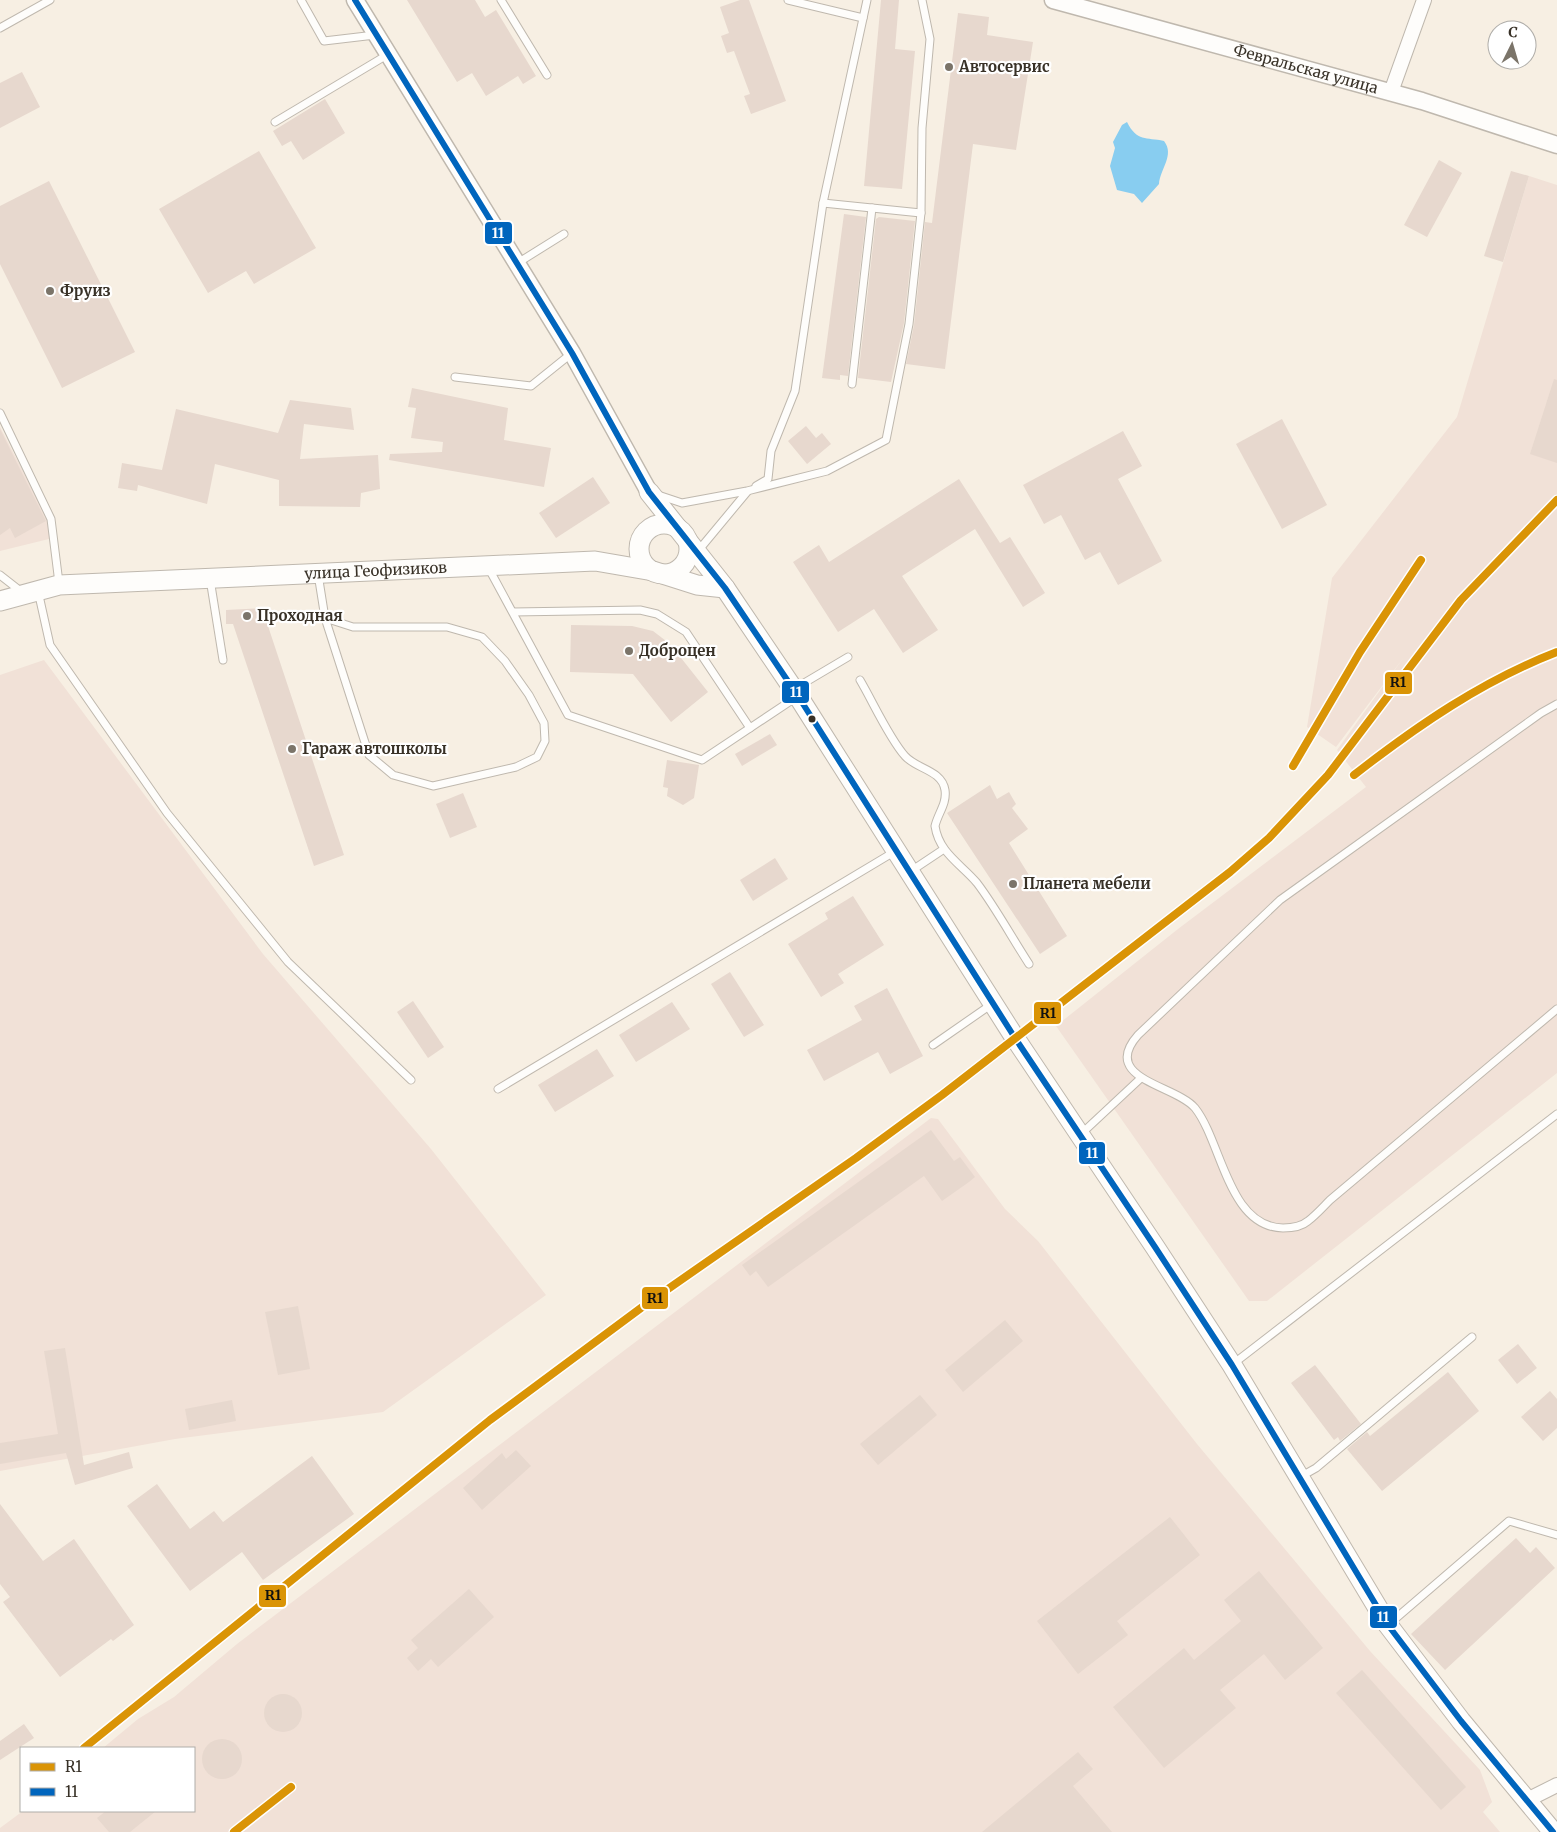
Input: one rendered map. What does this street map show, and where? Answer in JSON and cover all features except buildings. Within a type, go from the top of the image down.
[{"type":"main road","points":[[649,492],[683,533],[696,553],[726,588],[796,693],[992,1003],[1232,1366],[1298,1479],[1388,1625],[1461,1721],[1553,1832]]},
{"type":"main road","points":[[595,561],[626,551],[642,535],[650,528],[666,523],[673,525],[683,533],[688,543],[689,551],[683,565],[669,573],[653,571],[641,558],[638,544],[642,535],[651,517],[649,492]]},
{"type":"main road","name":"улица Геофизиков","points":[[0,601],[59,585],[595,561],[653,571],[698,585],[726,588]]},
{"type":"main road","name":"улица Геофизиков","points":[[0,594],[30,592]]},
{"type":"street","points":[[355,0],[515,264],[572,353],[649,492]]},
{"type":"street","name":"Февральская улица","points":[[1053,0],[1391,92],[1557,145]]},
{"type":"street","points":[[1391,92],[1424,0]]},
{"type":"street","points":[[1527,1800],[1557,1785]]},
{"type":"lane","points":[[0,28],[50,0]]},
{"type":"lane","points":[[301,0],[324,42],[375,35]]},
{"type":"lane","points":[[501,0],[547,75]]},
{"type":"lane","points":[[788,0],[863,18]]},
{"type":"lane","points":[[696,553],[747,491],[768,479],[771,451],[795,391],[823,203],[867,0]]},
{"type":"lane","points":[[649,492],[682,503],[747,491],[827,471],[886,440],[908,324],[922,213],[922,128],[930,38],[922,0]]},
{"type":"lane","points":[[275,122],[387,55]]},
{"type":"lane","points":[[823,203],[922,213]]},
{"type":"lane","points":[[852,384],[872,208]]},
{"type":"lane","points":[[515,264],[564,234]]},
{"type":"lane","points":[[455,376],[531,386],[572,353]]},
{"type":"lane","points":[[0,414],[51,519],[59,585]]},
{"type":"lane","points":[[488,566],[568,715],[702,760],[750,728],[848,657]]},
{"type":"lane","points":[[317,573],[325,618],[369,755],[393,775],[433,786],[516,767],[537,757],[545,741],[544,723],[510,668],[482,637],[447,627],[353,627],[325,618]]},
{"type":"lane","points":[[0,575],[30,592],[50,645],[167,813],[288,962],[411,1080]]},
{"type":"lane","points":[[210,578],[223,660]]},
{"type":"lane","points":[[513,612],[640,610],[657,614],[686,632],[750,728]]},
{"type":"lane","points":[[860,680],[905,757],[938,777],[943,784],[945,790],[943,807],[935,826],[939,841],[953,862],[977,883],[1029,964]]},
{"type":"lane","points":[[1557,704],[1540,713],[1280,900],[1131,1042],[1127,1061],[1130,1069],[1141,1078],[1186,1098],[1196,1109],[1210,1135],[1232,1188],[1249,1214],[1262,1223],[1277,1228],[1293,1228],[1308,1222],[1330,1200],[1557,1009]]},
{"type":"lane","points":[[910,872],[944,849]]},
{"type":"lane","points":[[498,1089],[896,850]]},
{"type":"lane","points":[[933,1046],[992,1003]]},
{"type":"lane","points":[[1079,1136],[1141,1078]]},
{"type":"lane","points":[[1232,1366],[1557,1114]]},
{"type":"lane","points":[[1298,1479],[1316,1468],[1472,1337]]},
{"type":"lane","points":[[1388,1625],[1509,1521],[1557,1535]]},
{"type":"shaded area","points":[[1529,176],[1557,185],[1557,1073],[1267,1301],[1249,1301],[1056,1026],[1178,929],[1366,787],[1337,750],[1404,657],[1336,747],[1307,727],[1332,578],[1457,417]]},
{"type":"shaded area","points":[[0,427],[57,537],[0,551]]},
{"type":"shaded area","points":[[44,660],[263,954],[431,1149],[546,1295],[383,1412],[175,1439],[0,1471],[0,675]]},
{"type":"shaded area","points":[[931,1118],[938,1119],[1005,1209],[1038,1241],[1197,1444],[1370,1651],[1480,1770],[1492,1802],[1483,1812],[1500,1832],[0,1832],[0,1828],[22,1812],[195,1812],[195,1747],[104,1747],[138,1719],[174,1697],[237,1644]]},
{"type":"water","points":[[1127,122],[1138,136],[1164,141],[1167,146],[1168,157],[1159,184],[1142,203],[1134,194],[1117,190],[1110,166],[1115,148],[1113,142],[1122,125]]},
{"type":"transit line","name":"11","points":[[355,0],[572,353],[649,492],[725,588],[798,696],[1015,1038],[1232,1365],[1388,1625],[1461,1721],[1553,1832]]},
{"type":"transit line","name":"R1","points":[[85,1747],[490,1420],[645,1305],[856,1158],[942,1095],[1230,872],[1269,838],[1328,775],[1461,600],[1557,500]]},
{"type":"transit line","name":"R1","points":[[1293,766],[1360,652],[1421,560]]},
{"type":"transit line","name":"R1","points":[[1354,775],[1402,739],[1451,706],[1502,677],[1557,652]]},
{"type":"transit line","name":"R1","points":[[234,1832],[291,1787]]},
{"type":"place","name":"Автосервис","points":[[949,67]]},
{"type":"place","name":"Фруиз","points":[[50,291]]},
{"type":"place","name":"Проходная","points":[[247,616]]},
{"type":"place","name":"Доброцен","points":[[629,651]]},
{"type":"place","name":"Гараж автошколы","points":[[292,749]]},
{"type":"place","name":"Планета мебели","points":[[1013,884]]}]
